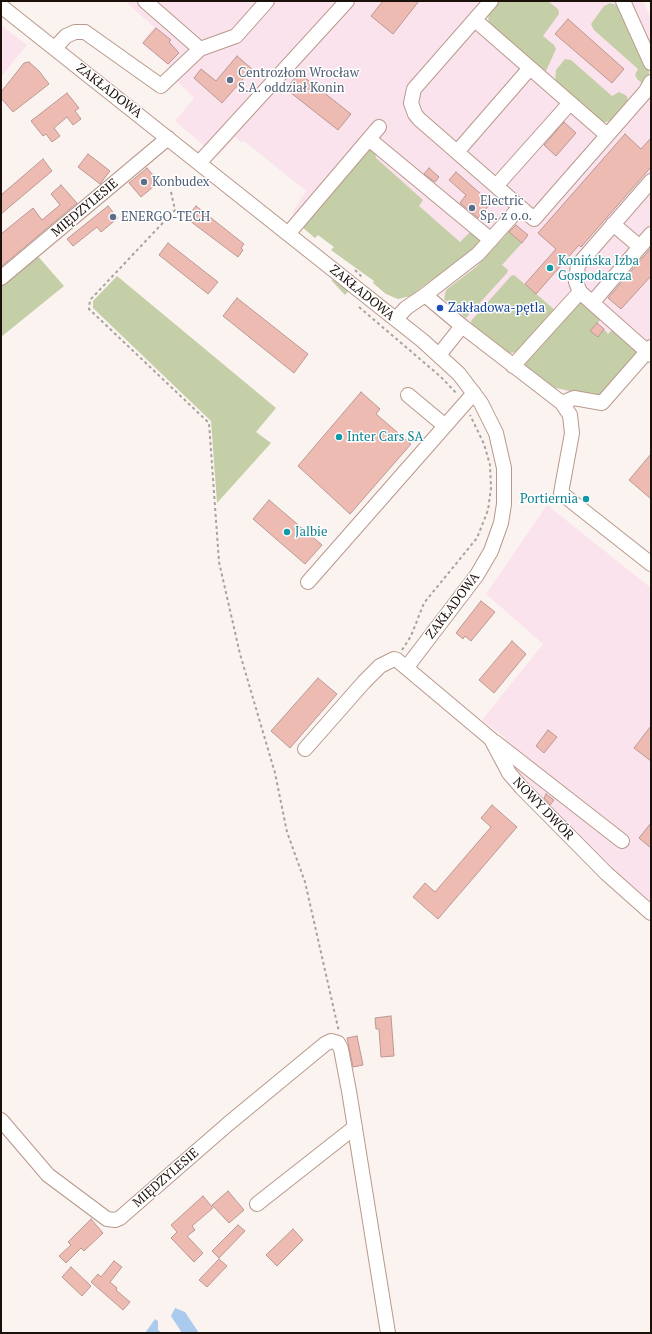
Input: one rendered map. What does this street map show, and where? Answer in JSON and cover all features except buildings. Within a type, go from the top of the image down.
[{"type":"street","points":[[145,1],[200,48]]},
{"type":"street","points":[[55,48],[66,36],[75,32],[84,32],[161,86],[200,48],[236,36],[267,1]]},
{"type":"street","points":[[199,164],[348,1]]},
{"type":"street","points":[[490,1],[414,89],[411,96],[411,103],[415,114],[534,219],[646,90],[651,82]]},
{"type":"street","points":[[623,1],[651,63]]},
{"type":"street","name":"ZAKŁADOWA","points":[[1,6],[439,355],[474,393],[490,419],[501,450],[506,486],[500,523],[491,550],[477,575],[407,667]]},
{"type":"street","points":[[475,20],[607,135]]},
{"type":"street","points":[[457,152],[530,68]]},
{"type":"street","points":[[496,186],[570,103]]},
{"type":"street","points":[[288,234],[379,127]]},
{"type":"street","name":"MIĘDZYLESIE","points":[[1,278],[168,138]]},
{"type":"street","points":[[369,139],[490,240]]},
{"type":"street","points":[[562,403],[574,398],[602,404],[650,352],[580,292],[575,276],[578,265],[613,224],[649,188]]},
{"type":"street","points":[[396,320],[406,308],[467,264],[520,207]]},
{"type":"street","points":[[613,224],[640,247]]},
{"type":"street","points":[[592,303],[651,234]]},
{"type":"street","points":[[513,366],[580,292]]},
{"type":"street","points":[[425,295],[462,326],[562,403],[570,416],[572,433],[561,493],[651,564]]},
{"type":"street","points":[[439,355],[462,326]]},
{"type":"street","points":[[308,582],[444,425],[474,393]]},
{"type":"street","points":[[408,395],[444,425]]},
{"type":"street","points":[[305,749],[380,666],[394,659],[407,667]]},
{"type":"street","name":"NOWY DWÓR","points":[[407,667],[491,739],[509,773],[521,787],[606,873],[651,913]]},
{"type":"street","points":[[491,739],[622,841]]},
{"type":"street","name":"MIĘDZYLESIE","points":[[1,1120],[48,1175],[107,1219],[115,1220],[120,1218],[228,1124],[325,1044],[331,1041],[338,1043]]},
{"type":"street","points":[[338,1043],[342,1049],[388,1333]]},
{"type":"street","points":[[257,1204],[355,1127]]},
{"type":"path","points":[[171,192],[175,210],[90,300],[89,309],[209,422],[218,562],[242,661],[281,798],[287,832],[306,888],[340,1032],[338,1043]]},
{"type":"path","points":[[357,305],[441,377],[462,400]]},
{"type":"path","points":[[400,654],[412,636],[424,603],[477,538],[488,510],[491,488],[488,457],[469,411]]},
{"type":"shaded area","points":[[125,1],[643,1],[651,19],[651,338],[602,394],[568,392],[548,386],[460,317],[462,314],[438,293],[436,280],[434,278],[410,296],[398,299],[386,294],[373,283],[374,281],[331,250],[334,247],[318,235],[315,238],[292,213],[306,191],[244,141],[242,143],[235,137],[217,157],[175,121],[194,98],[177,81],[180,75],[141,43],[154,27]]},
{"type":"shaded area","points":[[1,25],[27,45],[1,77]]},
{"type":"shaded area","points":[[547,505],[651,588],[651,904],[584,842],[513,771],[505,738],[482,720],[543,644],[486,594]]},
{"type":"green space","points":[[497,1],[548,1],[558,9],[559,14],[543,36],[554,45],[556,49],[546,71],[539,69],[489,26],[488,13]]},
{"type":"green space","points":[[610,3],[620,6],[649,72],[648,77],[643,84],[635,75],[638,69],[594,30],[591,24],[604,6]]},
{"type":"green space","points":[[565,59],[571,60],[612,96],[619,92],[627,96],[628,102],[612,120],[602,123],[555,83],[556,70]]},
{"type":"green space","points":[[372,148],[375,151],[376,158],[423,200],[419,206],[460,242],[469,233],[475,234],[482,238],[481,242],[471,253],[436,281],[434,278],[410,296],[398,299],[386,294],[373,283],[374,281],[331,250],[334,247],[318,235],[315,238],[302,227],[368,149]]},
{"type":"green space","points":[[508,230],[522,243],[502,265],[508,270],[507,273],[466,318],[444,299],[446,290],[476,267],[506,235]]},
{"type":"green space","points":[[35,253],[64,286],[1,337],[1,281]]},
{"type":"green space","points":[[514,275],[556,311],[518,352],[510,353],[504,352],[472,327],[471,321],[511,276]]},
{"type":"green space","points":[[117,276],[276,408],[256,432],[271,443],[217,503],[211,421],[93,308],[93,301]]},
{"type":"green space","points":[[331,280],[338,281],[350,289],[345,295]]},
{"type":"green space","points":[[582,301],[603,317],[591,330],[598,337],[604,329],[608,334],[614,328],[635,348],[637,354],[602,394],[592,396],[548,386],[526,370],[524,362],[576,303]]},
{"type":"water","points":[[175,1308],[185,1312],[199,1333],[182,1333],[171,1316]]},
{"type":"water","points":[[155,1319],[158,1321],[158,1330],[162,1333],[145,1333]]},
{"type":"place","name":"Centrozłom Wrocław S.A. oddział Konin","points":[[230,80]]},
{"type":"place","name":"Konbudex","points":[[144,182]]},
{"type":"place","name":"Electric Sp. z o.o.","points":[[472,208]]},
{"type":"place","name":"ENERGO-TECH","points":[[113,217]]},
{"type":"place","name":"Konińska Izba Gospodarcza","points":[[550,268]]},
{"type":"place","name":"Zakładowa-pętla","points":[[440,308]]},
{"type":"place","name":"Inter Cars SA","points":[[339,437]]},
{"type":"place","name":"Portiernia","points":[[586,499]]},
{"type":"place","name":"Jalbie","points":[[287,532]]}]
